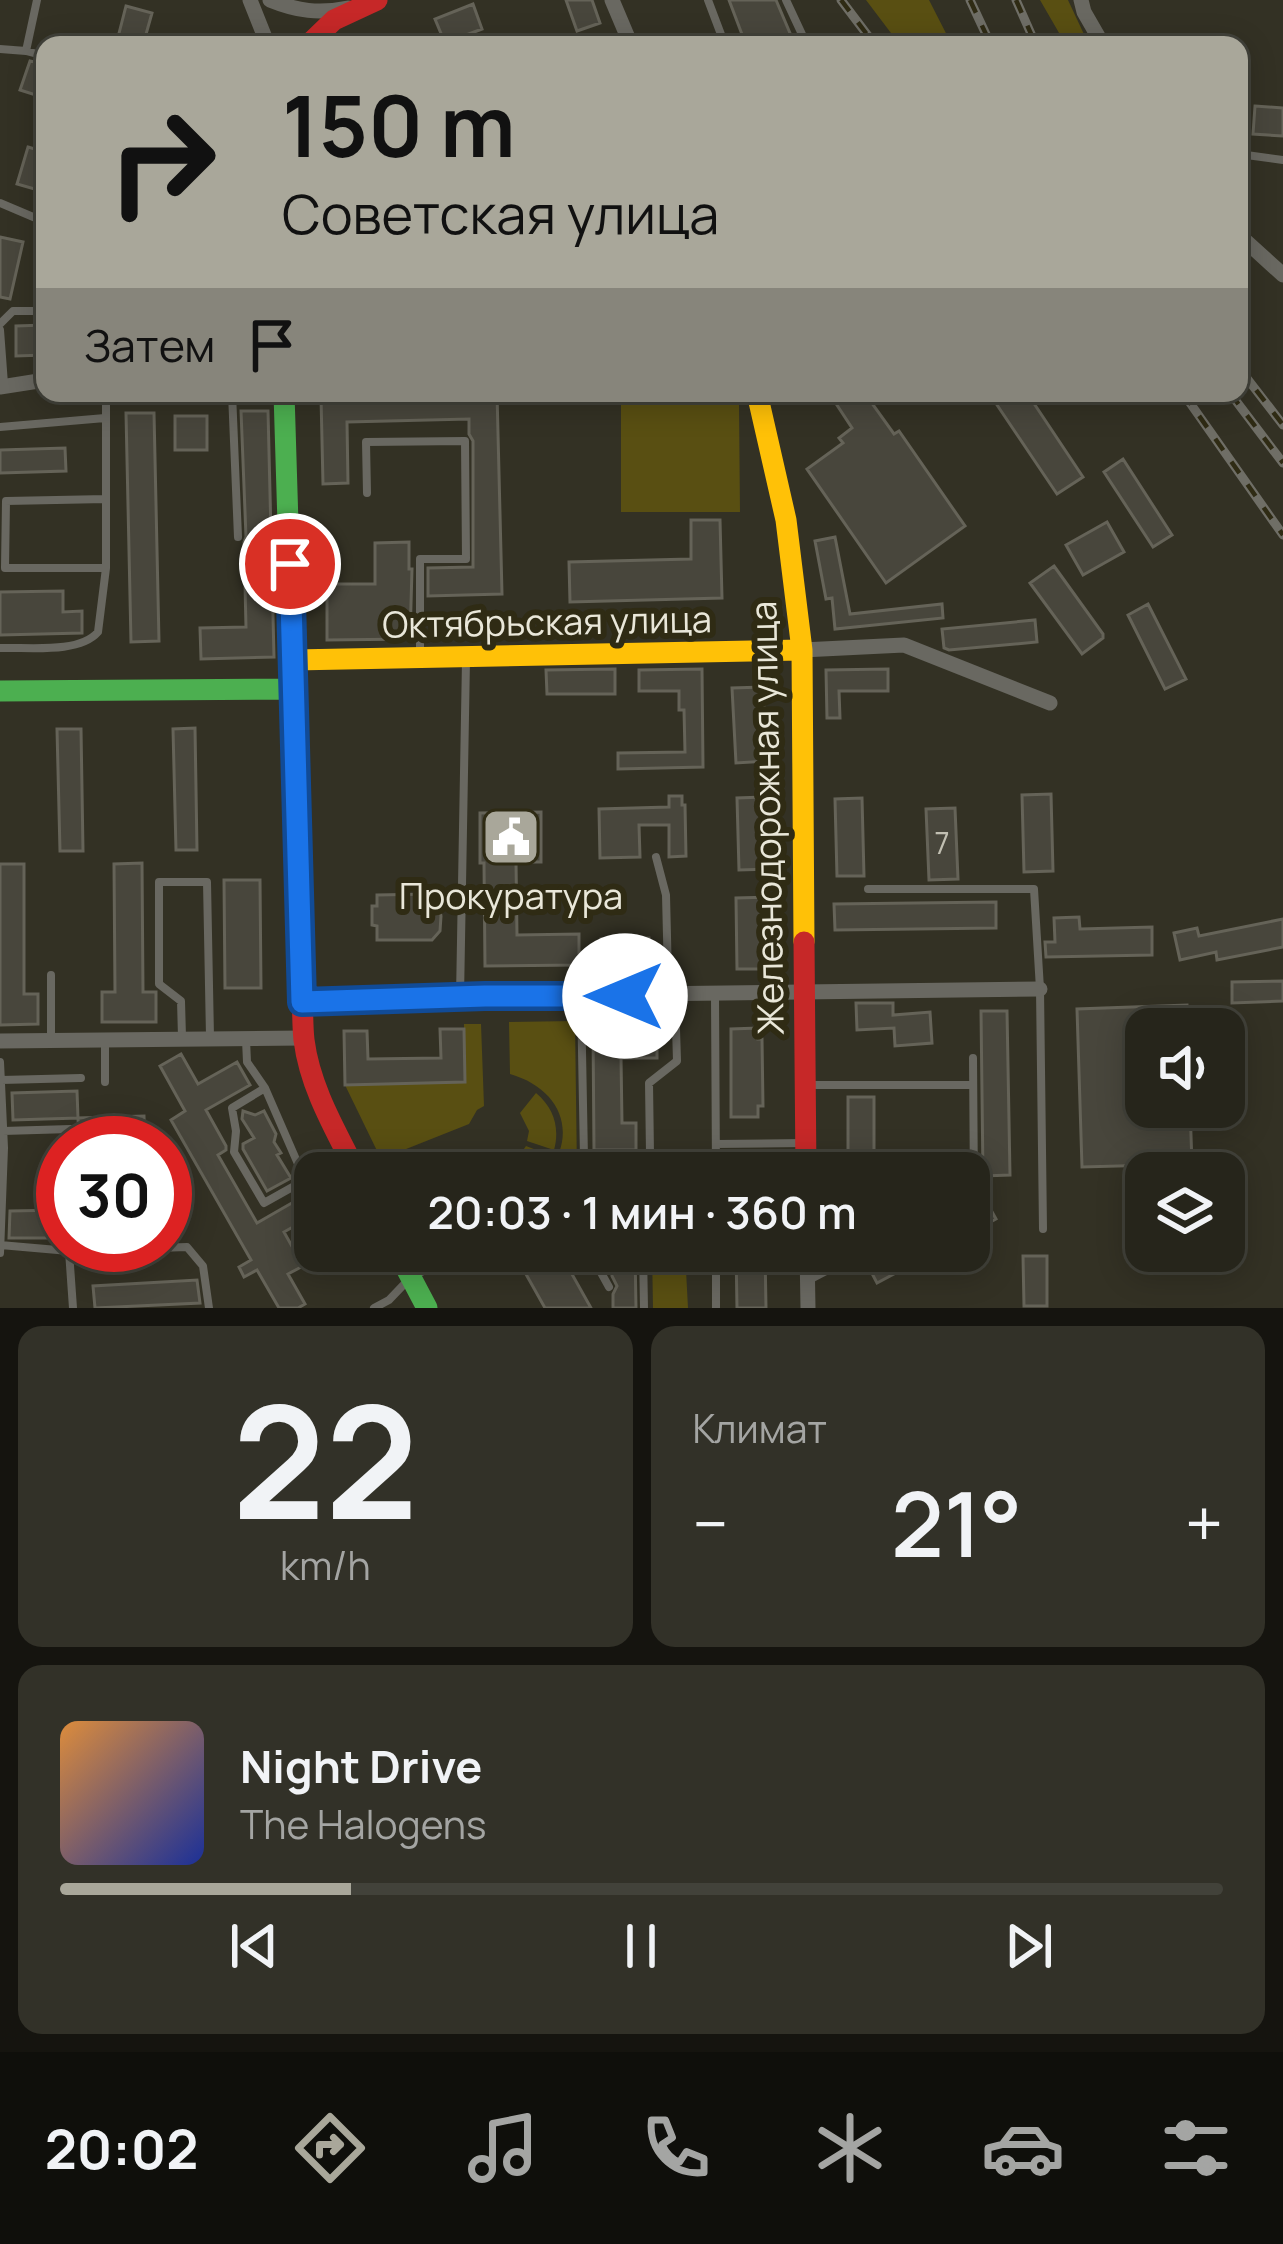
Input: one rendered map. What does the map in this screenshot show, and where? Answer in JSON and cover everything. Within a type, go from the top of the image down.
[{"type":"street","points":[[250,0],[264,36]]},
{"type":"street","points":[[270,0],[315,13],[370,3]]},
{"type":"street","points":[[1082,0],[1098,36]]},
{"type":"street","points":[[616,1],[628,36]]},
{"type":"street","points":[[317,36],[334,20],[370,3]]},
{"type":"street","points":[[1248,243],[1283,275]]},
{"type":"street","points":[[2,386],[36,381]]},
{"type":"street","points":[[284,402],[304,1038],[319,1098],[347,1152]]},
{"type":"street","name":"Железнодорожная улица","points":[[761,402],[774,450],[802,650],[806,1152]]},
{"type":"street","points":[[802,650],[904,645],[1050,703]]},
{"type":"street","name":"Октябрьская улица","points":[[294,660],[802,650]]},
{"type":"street","points":[[0,691],[295,689]]},
{"type":"street","points":[[302,1002],[1040,989]]},
{"type":"street","points":[[0,1041],[304,1038]]},
{"type":"street","points":[[408,1272],[427,1308]]},
{"type":"street","points":[[807,1272],[808,1308]]},
{"type":"lane","points":[[26,51],[37,0]]},
{"type":"lane","points":[[708,0],[722,36]]},
{"type":"lane","points":[[786,0],[803,36]]},
{"type":"lane","points":[[0,49],[36,54]]},
{"type":"lane","points":[[1248,155],[1283,160]]},
{"type":"lane","points":[[0,202],[36,218]]},
{"type":"lane","points":[[2,386],[0,327],[13,311],[36,310]]},
{"type":"lane","points":[[0,648],[76,646],[98,632],[106,568],[106,402]]},
{"type":"lane","points":[[232,402],[238,537]]},
{"type":"lane","points":[[0,427],[105,418]]},
{"type":"lane","points":[[367,493],[366,442],[465,441],[466,559],[420,560],[420,659]]},
{"type":"lane","points":[[106,499],[6,501],[3,556],[5,568],[106,568]]},
{"type":"lane","points":[[460,997],[466,658]]},
{"type":"lane","points":[[581,997],[584,1158],[596,1165],[640,1165],[650,1154],[649,1083],[677,1061],[676,1028],[669,1018],[666,895],[656,857]]},
{"type":"lane","points":[[182,1039],[181,1000],[159,984],[159,882],[207,882],[210,1039]]},
{"type":"lane","points":[[868,889],[1034,889],[1043,1229]]},
{"type":"lane","points":[[50,975],[51,1040]]},
{"type":"lane","points":[[715,995],[716,1152]]},
{"type":"lane","points":[[246,1038],[247,1062],[296,1152]]},
{"type":"lane","points":[[105,1040],[105,1082]]},
{"type":"lane","points":[[973,1058],[974,1152]]},
{"type":"lane","points":[[0,1062],[0,1248],[36,1250]]},
{"type":"lane","points":[[1,1080],[81,1078]]},
{"type":"lane","points":[[805,1085],[973,1085]]},
{"type":"lane","points":[[265,1088],[232,1108],[235,1152],[264,1203],[294,1188]]},
{"type":"lane","points":[[3,1131],[36,1130]]},
{"type":"lane","points":[[716,1144],[806,1142]]},
{"type":"lane","points":[[192,1252],[202,1265],[209,1308]]},
{"type":"lane","points":[[70,1272],[73,1308]]},
{"type":"lane","points":[[374,1308],[421,1272]]},
{"type":"lane","points":[[601,1272],[609,1287]]},
{"type":"lane","points":[[643,1272],[644,1308]]},
{"type":"lane","points":[[716,1272],[716,1308]]},
{"type":"lane","points":[[807,1281],[824,1272]]},
{"type":"shaded area","points":[[866,0],[929,0],[947,36],[893,36]]},
{"type":"shaded area","points":[[1040,0],[1068,0],[1085,36],[1061,36]]},
{"type":"shaded area","points":[[739,404],[740,512],[621,512],[621,405]]},
{"type":"shaded area","points":[[575,1021],[577,1152],[559,1152],[563,1127],[552,1100],[510,1074],[509,1022]]},
{"type":"shaded area","points":[[464,1024],[481,1024],[484,1106],[469,1124],[399,1152],[378,1152],[345,1085],[464,1082]]},
{"type":"shaded area","points":[[536,1093],[554,1119],[554,1150],[527,1141],[529,1131],[520,1113]]},
{"type":"shaded area","points":[[652,1272],[686,1272],[688,1308],[653,1308]]},
{"type":"building","points":[[566,0],[592,0],[600,23],[577,31]]},
{"type":"building","points":[[729,0],[776,0],[791,36],[743,36]]},
{"type":"building","points":[[473,4],[482,29],[464,36],[442,36],[435,19]]},
{"type":"building","points":[[126,6],[152,13],[146,36],[118,36]]},
{"type":"building","points":[[30,61],[36,62],[36,95],[20,90]]},
{"type":"building","points":[[1255,106],[1283,108],[1283,136],[1253,134]]},
{"type":"building","points":[[28,147],[36,149],[36,189],[17,184]]},
{"type":"building","points":[[0,237],[23,242],[10,299],[0,297]]},
{"type":"building","points":[[36,325],[36,355],[16,356],[16,326]]},
{"type":"building","points":[[321,402],[497,402],[502,594],[428,596],[428,568],[473,567],[469,419],[347,422],[348,483],[323,484]]},
{"type":"building","points":[[835,402],[871,402],[894,434],[899,431],[965,526],[886,583],[807,469],[843,443],[839,438],[852,428]]},
{"type":"building","points":[[995,402],[1033,402],[1083,477],[1057,494]]},
{"type":"building","points":[[241,411],[268,411],[274,657],[201,659],[200,628],[246,627]]},
{"type":"building","points":[[126,413],[154,413],[159,641],[131,642]]},
{"type":"building","points":[[175,416],[207,416],[207,450],[175,450]]},
{"type":"building","points":[[65,448],[66,471],[0,473],[0,450]]},
{"type":"building","points":[[1123,459],[1172,535],[1153,547],[1104,472]]},
{"type":"building","points":[[691,520],[720,520],[722,598],[570,602],[569,562],[691,559]]},
{"type":"building","points":[[1107,522],[1124,552],[1083,575],[1066,545]]},
{"type":"building","points":[[835,537],[850,614],[942,604],[943,618],[835,629],[832,598],[826,599],[815,541]]},
{"type":"building","points":[[409,542],[410,639],[327,640],[327,584],[375,584],[375,543]]},
{"type":"building","points":[[1054,566],[1103,634],[1082,654],[1030,583]]},
{"type":"building","points":[[63,591],[63,612],[82,611],[82,633],[0,635],[0,592]]},
{"type":"building","points":[[1148,604],[1186,679],[1165,689],[1128,615]]},
{"type":"building","points":[[1035,620],[1037,642],[944,648],[942,629]]},
{"type":"building","points":[[615,669],[615,694],[547,694],[546,670]]},
{"type":"building","points":[[702,669],[703,767],[618,769],[618,753],[685,752],[679,691],[639,691],[639,670]]},
{"type":"building","points":[[888,669],[888,691],[839,691],[840,718],[827,718],[826,670]]},
{"type":"building","points":[[763,687],[767,761],[736,763],[732,688]]},
{"type":"building","points":[[195,728],[197,850],[176,850],[173,729]]},
{"type":"building","points":[[57,729],[81,729],[83,851],[60,851]]},
{"type":"building","points":[[1051,794],[1053,871],[1024,872],[1022,795]]},
{"type":"building","points":[[669,796],[682,796],[685,805],[686,856],[669,857],[669,825],[639,825],[640,857],[600,858],[599,809],[669,807]]},
{"type":"building","points":[[766,797],[768,869],[739,870],[737,798]]},
{"type":"building","points":[[862,798],[864,876],[837,876],[835,799]]},
{"type":"building","points":[[955,808],[958,879],[929,880],[926,809]]},
{"type":"building","points":[[541,812],[541,862],[516,862],[517,935],[579,934],[579,965],[485,966],[480,813]]},
{"type":"building","points":[[142,863],[143,992],[156,992],[156,1022],[102,1022],[102,992],[115,992],[114,864]]},
{"type":"building","points":[[0,864],[24,864],[24,994],[38,994],[38,1024],[0,1025]]},
{"type":"building","points":[[224,880],[260,880],[261,988],[225,988]]},
{"type":"building","points":[[432,894],[438,898],[441,916],[440,931],[432,940],[377,940],[372,906],[377,906],[377,895]]},
{"type":"building","points":[[769,897],[770,969],[737,969],[736,898]]},
{"type":"building","points":[[996,902],[996,928],[835,930],[834,904]]},
{"type":"building","points":[[1079,917],[1080,929],[1152,927],[1152,955],[1046,957],[1045,942],[1055,942],[1054,918]]},
{"type":"building","points":[[1283,919],[1283,947],[1217,960],[1216,952],[1180,960],[1174,933],[1197,928],[1199,936]]},
{"type":"building","points":[[649,938],[650,974],[602,974],[601,939]]},
{"type":"building","points":[[1283,981],[1283,1001],[1232,1003],[1232,982]]},
{"type":"building","points":[[856,1003],[893,1003],[893,1015],[930,1012],[932,1043],[895,1046],[894,1028],[857,1030]]},
{"type":"building","points":[[1187,1005],[1125,1008],[1125,1128],[1191,1128],[1192,1152],[1125,1152],[1125,1166],[1082,1167],[1077,1009]]},
{"type":"building","points":[[981,1011],[1007,1011],[1010,1175],[990,1176],[990,1152],[983,1152]]},
{"type":"building","points":[[657,1028],[657,1058],[621,1058],[622,1123],[636,1123],[636,1150],[594,1150],[593,1029]]},
{"type":"building","points":[[758,1028],[763,1106],[758,1106],[758,1117],[731,1117],[731,1029]]},
{"type":"building","points":[[440,1029],[464,1029],[465,1082],[345,1085],[344,1031],[367,1031],[368,1059],[441,1058]]},
{"type":"building","points":[[181,1054],[198,1084],[237,1062],[250,1085],[206,1110],[226,1146],[218,1155],[257,1223],[294,1202],[294,1226],[284,1232],[294,1250],[294,1271],[288,1274],[305,1304],[279,1308],[257,1270],[244,1277],[239,1267],[251,1260],[192,1157],[192,1116],[177,1116],[185,1111],[160,1066]]},
{"type":"building","points":[[77,1091],[78,1116],[13,1120],[12,1093]]},
{"type":"building","points":[[848,1097],[874,1097],[874,1152],[848,1152]]},
{"type":"building","points":[[243,1111],[255,1115],[264,1111],[276,1134],[274,1142],[281,1153],[277,1155],[291,1178],[267,1191],[243,1149],[254,1138],[242,1119]]},
{"type":"building","points":[[10,1211],[36,1211],[36,1238],[9,1238]]},
{"type":"building","points":[[1023,1256],[1047,1256],[1047,1306],[1024,1306]]},
{"type":"building","points":[[525,1272],[571,1272],[591,1308],[545,1308]]},
{"type":"building","points":[[612,1272],[635,1272],[636,1308],[613,1308],[617,1286]]},
{"type":"building","points":[[736,1272],[765,1272],[766,1308],[737,1308]]},
{"type":"building","points":[[871,1272],[898,1272],[877,1283]]},
{"type":"building","points":[[197,1280],[200,1303],[95,1308],[93,1286]]},
{"type":"railway","points":[[841,0],[868,36]]},
{"type":"railway","points":[[970,0],[987,36]]},
{"type":"railway","points":[[1016,0],[1032,36]]},
{"type":"railway","points":[[1248,380],[1283,425]]},
{"type":"railway","points":[[1189,402],[1283,535]]},
{"type":"railway","points":[[1237,402],[1283,463]]},
{"type":"traffic: fast","points":[[284,402],[302,983]]},
{"type":"traffic: fast","points":[[0,691],[295,689]]},
{"type":"traffic: fast","points":[[408,1272],[427,1308]]},
{"type":"traffic: slow","points":[[759,402],[786,520],[802,650],[804,942]]},
{"type":"traffic: slow","points":[[294,660],[802,650]]},
{"type":"traffic: jam","points":[[317,36],[334,20],[377,0]]},
{"type":"traffic: jam","points":[[804,942],[806,1152]]},
{"type":"traffic: jam","points":[[302,983],[304,1040],[312,1075],[346,1152]]},
{"type":"place","name":"Прокуратура","points":[[511,837]]},
{"type":"route","points":[[290,564],[302,1002],[625,996]]}]
